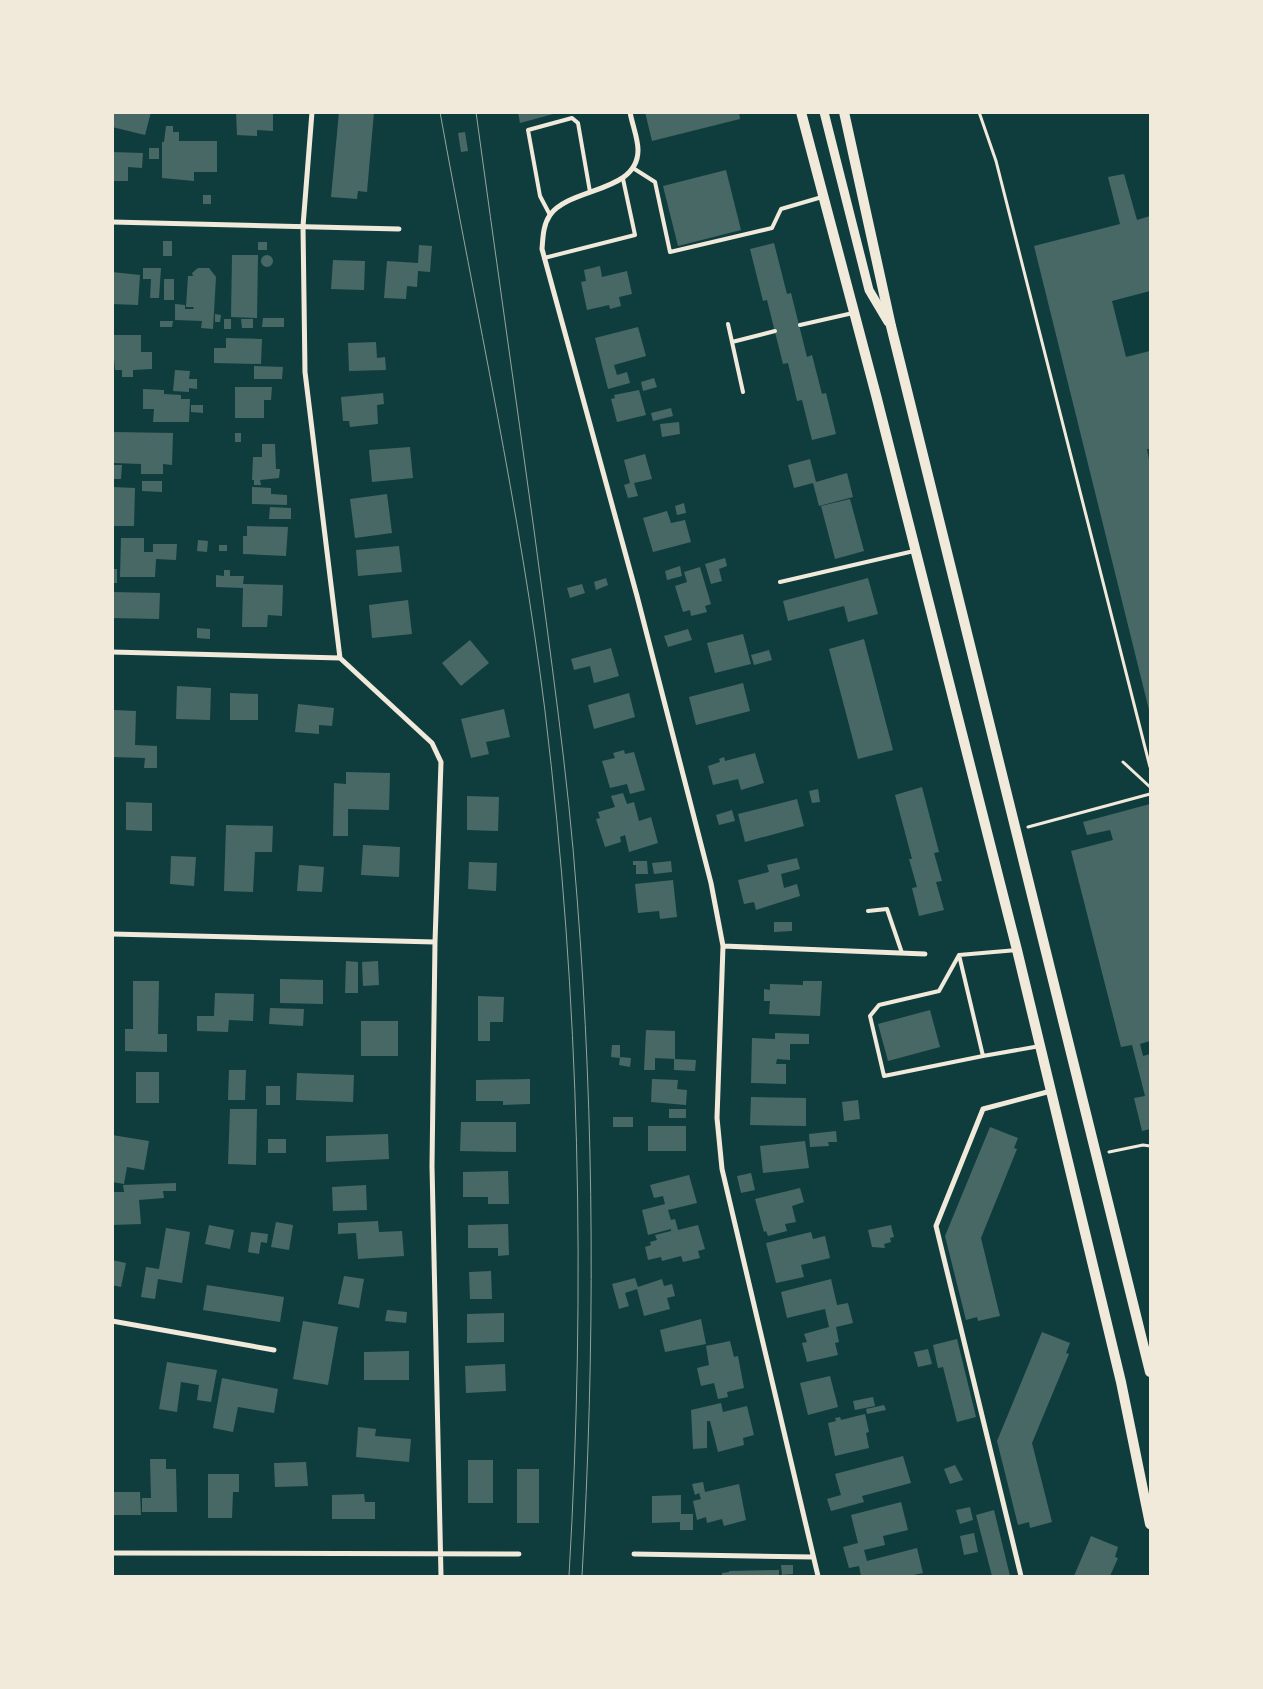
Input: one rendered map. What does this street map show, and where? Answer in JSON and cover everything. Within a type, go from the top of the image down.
[{"type":"main road","points":[[801,112],[916,550],[1040,1046],[1121,1382],[1150,1524]]},
{"type":"main road","points":[[844,112],[891,326],[1150,1372]]},
{"type":"street","points":[[312,112],[303,226],[305,372],[340,658],[432,743],[441,762],[435,942],[432,1166],[441,1576]]},
{"type":"street","points":[[630,112],[638,150],[634,168],[623,178],[562,204],[550,215],[543,235],[542,248],[712,883],[723,946],[717,1118],[722,1169],[818,1576]]},
{"type":"street","points":[[824,112],[870,290],[891,326]]},
{"type":"street","points":[[112,222],[399,229]]},
{"type":"street","points":[[112,652],[340,658]]},
{"type":"street","points":[[112,934],[435,942]]},
{"type":"street","points":[[723,946],[925,954]]},
{"type":"street","points":[[1022,1576],[936,1226],[983,1109],[1051,1091]]},
{"type":"street","points":[[112,1321],[274,1350]]},
{"type":"street","points":[[112,1553],[519,1554]]},
{"type":"street","points":[[634,1554],[813,1557]]},
{"type":"lane","points":[[550,215],[540,196],[528,130],[572,118],[578,123],[590,192]]},
{"type":"lane","points":[[634,168],[655,182],[670,252],[772,228],[780,209],[824,196]]},
{"type":"lane","points":[[544,258],[635,235],[623,178]]},
{"type":"lane","points":[[800,325],[855,312]]},
{"type":"lane","points":[[728,324],[743,392]]},
{"type":"lane","points":[[732,342],[775,331]]},
{"type":"lane","points":[[780,582],[916,550]]},
{"type":"lane","points":[[868,911],[887,909],[902,953]]},
{"type":"lane","points":[[959,954],[1016,950]]},
{"type":"lane","points":[[959,954],[983,1056]]},
{"type":"lane","points":[[959,954],[939,991],[880,1005],[870,1016],[884,1076],[1040,1046]]},
{"type":"path","points":[[980,112],[996,161],[1150,767]]},
{"type":"path","points":[[1123,762],[1150,787]]},
{"type":"path","points":[[1016,830],[1150,794]]},
{"type":"path","points":[[1097,1154],[1143,1144],[1150,1146]]},
{"type":"building","points":[[112,112],[151,112],[145,135],[112,127]]},
{"type":"building","points":[[236,112],[273,112],[273,131],[257,130],[257,136],[237,135]]},
{"type":"building","points":[[339,112],[374,112],[367,192],[358,191],[357,199],[331,197]]},
{"type":"building","points":[[518,112],[557,112],[557,113],[520,123]]},
{"type":"building","points":[[645,112],[739,112],[740,119],[652,141]]},
{"type":"building","points":[[166,126],[173,126],[173,132],[179,132],[179,141],[217,141],[217,172],[194,172],[194,181],[162,178],[162,142],[164,142]]},
{"type":"building","points":[[465,132],[468,151],[461,152],[458,133]]},
{"type":"building","points":[[149,148],[159,148],[159,159],[149,159]]},
{"type":"building","points":[[112,152],[143,153],[142,168],[128,167],[128,181],[112,181]]},
{"type":"building","points":[[726,170],[741,230],[678,246],[663,186]]},
{"type":"building","points":[[1124,174],[1137,220],[1150,216],[1150,291],[1112,301],[1126,357],[1150,351],[1150,449],[1147,449],[1150,465],[1150,714],[1034,246],[1120,224],[1108,177]]},
{"type":"building","points":[[203,195],[211,195],[211,204],[203,204]]},
{"type":"building","points":[[163,241],[172,241],[172,256],[163,256]]},
{"type":"building","points":[[258,242],[267,242],[267,250],[258,250]]},
{"type":"building","points":[[774,243],[787,294],[791,293],[807,357],[812,355],[822,394],[826,393],[836,434],[812,440],[802,400],[797,401],[788,363],[783,364],[767,300],[763,301],[750,249]]},
{"type":"building","points":[[419,245],[432,246],[430,272],[418,271],[417,287],[407,286],[406,299],[384,298],[387,261],[418,263]]},
{"type":"building","points":[[232,255],[258,255],[257,318],[231,317]]},
{"type":"building","points":[[267,255],[273,261],[267,267],[261,261]]},
{"type":"building","points":[[333,260],[365,261],[364,290],[331,289]]},
{"type":"building","points":[[600,266],[602,277],[627,271],[632,294],[619,297],[621,306],[610,309],[609,305],[587,310],[581,282],[586,281],[584,270]]},
{"type":"building","points":[[143,268],[161,268],[159,298],[150,298],[151,279],[143,279]]},
{"type":"building","points":[[198,268],[209,268],[216,277],[213,329],[201,328],[202,321],[175,320],[175,304],[185,305],[185,309],[194,309],[193,307],[186,307],[188,276],[193,276],[192,273]]},
{"type":"building","points":[[112,272],[140,275],[138,305],[112,304]]},
{"type":"building","points":[[164,279],[174,279],[174,300],[164,300]]},
{"type":"building","points":[[215,314],[221,315],[220,322],[215,322]]},
{"type":"building","points":[[263,318],[284,318],[284,327],[262,327]]},
{"type":"building","points":[[224,319],[231,319],[231,329],[224,329]]},
{"type":"building","points":[[241,319],[253,319],[253,328],[242,328]]},
{"type":"building","points":[[160,321],[173,321],[172,327],[160,327]]},
{"type":"building","points":[[638,327],[646,356],[614,365],[617,375],[627,372],[630,383],[608,389],[595,338]]},
{"type":"building","points":[[112,335],[141,335],[141,352],[152,352],[152,369],[133,370],[133,377],[122,377],[122,370],[115,370]]},
{"type":"building","points":[[226,338],[262,339],[261,364],[214,363],[214,348],[226,348]]},
{"type":"building","points":[[376,342],[377,358],[385,357],[386,370],[349,371],[348,343]]},
{"type":"building","points":[[254,366],[283,367],[282,379],[254,379]]},
{"type":"building","points":[[175,370],[190,371],[189,379],[197,379],[197,389],[189,388],[189,392],[173,391]]},
{"type":"building","points":[[654,378],[657,387],[643,391],[641,382]]},
{"type":"building","points":[[235,387],[272,387],[271,400],[264,400],[264,418],[235,418]]},
{"type":"building","points":[[143,389],[164,390],[164,394],[181,395],[181,399],[190,399],[189,422],[153,422],[154,409],[143,409]]},
{"type":"building","points":[[639,390],[646,415],[617,422],[611,399],[615,398],[614,395]]},
{"type":"building","points":[[383,393],[384,404],[377,405],[378,424],[350,427],[349,421],[343,421],[341,397]]},
{"type":"building","points":[[191,405],[203,405],[203,413],[191,412]]},
{"type":"building","points":[[671,408],[673,416],[653,421],[651,413]]},
{"type":"building","points":[[679,422],[680,434],[662,437],[660,424]]},
{"type":"building","points":[[114,432],[173,433],[172,465],[163,464],[163,474],[141,474],[141,464],[114,463]]},
{"type":"building","points":[[235,433],[241,433],[241,442],[235,442]]},
{"type":"building","points":[[262,444],[275,444],[276,469],[280,469],[279,478],[260,480],[261,485],[254,485],[254,480],[252,480],[253,457],[262,457]]},
{"type":"building","points":[[410,447],[413,478],[372,482],[369,450]]},
{"type":"building","points":[[645,454],[652,479],[634,483],[638,496],[628,498],[624,485],[630,483],[624,460]]},
{"type":"building","points":[[810,459],[816,482],[847,473],[853,497],[819,506],[813,483],[794,488],[788,465]]},
{"type":"building","points":[[112,465],[122,465],[121,479],[112,479]]},
{"type":"building","points":[[142,481],[162,481],[162,492],[142,491]]},
{"type":"building","points":[[112,487],[135,488],[134,526],[112,526]]},
{"type":"building","points":[[252,487],[271,488],[271,494],[287,495],[287,505],[252,504]]},
{"type":"building","points":[[387,494],[392,533],[355,538],[350,499]]},
{"type":"building","points":[[850,499],[864,551],[835,559],[821,506]]},
{"type":"building","points":[[684,503],[686,513],[677,515],[675,506]]},
{"type":"building","points":[[270,507],[291,508],[291,519],[269,519]]},
{"type":"building","points":[[667,511],[671,523],[685,520],[691,542],[653,552],[643,518]]},
{"type":"building","points":[[247,526],[288,527],[286,556],[243,554],[243,536],[247,536]]},
{"type":"building","points":[[121,538],[144,538],[144,552],[153,552],[153,544],[177,544],[176,560],[156,559],[155,577],[120,577]]},
{"type":"building","points":[[198,540],[208,541],[207,552],[197,551]]},
{"type":"building","points":[[219,545],[227,545],[227,551],[219,551]]},
{"type":"building","points":[[399,546],[402,572],[358,576],[356,550]]},
{"type":"building","points":[[725,558],[727,566],[719,569],[722,581],[711,584],[705,564]]},
{"type":"building","points":[[680,566],[682,576],[667,580],[665,571]]},
{"type":"building","points":[[700,567],[711,604],[705,606],[707,612],[691,616],[690,610],[683,612],[675,586],[687,582],[684,572]]},
{"type":"building","points":[[112,569],[117,569],[117,583],[112,583]]},
{"type":"building","points":[[224,570],[230,570],[230,576],[244,576],[243,584],[283,585],[282,616],[268,615],[267,627],[242,627],[243,588],[216,587],[216,575],[224,576]]},
{"type":"building","points":[[606,578],[608,585],[596,590],[594,582]]},
{"type":"building","points":[[868,578],[878,614],[848,622],[844,606],[788,621],[783,601]]},
{"type":"building","points":[[582,584],[585,593],[570,598],[567,588]]},
{"type":"building","points":[[112,592],[160,593],[159,619],[112,618]]},
{"type":"building","points":[[408,600],[412,634],[372,638],[369,605]]},
{"type":"building","points":[[197,628],[210,629],[210,639],[197,638]]},
{"type":"building","points":[[688,629],[692,640],[668,647],[664,636]]},
{"type":"building","points":[[743,634],[751,664],[715,673],[707,643]]},
{"type":"building","points":[[864,639],[893,750],[858,759],[829,649]]},
{"type":"building","points":[[470,640],[489,663],[461,686],[442,663]]},
{"type":"building","points":[[611,648],[619,676],[594,683],[590,666],[574,670],[571,659]]},
{"type":"building","points":[[769,650],[772,660],[754,665],[751,655]]},
{"type":"building","points":[[743,683],[750,711],[696,725],[689,697]]},
{"type":"building","points":[[177,686],[211,688],[210,720],[176,719]]},
{"type":"building","points":[[230,693],[258,694],[258,720],[230,720]]},
{"type":"building","points":[[629,693],[635,717],[594,729],[588,705]]},
{"type":"building","points":[[298,704],[334,708],[332,726],[319,725],[319,734],[295,732]]},
{"type":"building","points":[[504,709],[510,737],[486,742],[489,754],[471,758],[461,719]]},
{"type":"building","points":[[114,710],[136,711],[135,745],[157,746],[157,768],[144,768],[145,758],[112,757]]},
{"type":"building","points":[[624,750],[625,754],[634,752],[645,790],[630,794],[627,784],[610,788],[602,761],[615,758],[613,753]]},
{"type":"building","points":[[755,753],[764,783],[741,790],[738,779],[713,785],[708,766],[720,762],[719,759],[724,757],[725,761]]},
{"type":"building","points":[[346,772],[390,773],[389,810],[348,809],[348,836],[333,836],[334,783],[346,784]]},
{"type":"building","points":[[922,787],[939,852],[934,853],[942,881],[936,882],[944,910],[919,916],[912,888],[917,887],[909,859],[912,859],[895,795]]},
{"type":"building","points":[[818,789],[820,802],[812,803],[809,791]]},
{"type":"building","points":[[623,793],[627,804],[634,802],[639,821],[651,817],[658,843],[629,852],[625,835],[620,837],[621,842],[605,847],[596,819],[600,818],[598,812],[615,807],[611,796]]},
{"type":"building","points":[[467,796],[499,797],[498,831],[467,830]]},
{"type":"building","points":[[797,799],[804,826],[745,842],[738,814]]},
{"type":"building","points":[[126,802],[152,803],[152,831],[126,830]]},
{"type":"building","points":[[1150,804],[1150,1041],[1140,1044],[1143,1056],[1150,1054],[1150,1129],[1142,1131],[1134,1098],[1145,1096],[1132,1045],[1121,1047],[1071,851],[1113,840],[1110,830],[1087,835],[1083,822]]},
{"type":"building","points":[[732,810],[735,821],[719,825],[716,815]]},
{"type":"building","points":[[226,825],[273,826],[272,852],[255,852],[253,892],[224,891]]},
{"type":"building","points":[[363,845],[400,847],[399,877],[361,875]]},
{"type":"building","points":[[171,856],[196,857],[194,886],[170,884]]},
{"type":"building","points":[[797,858],[800,869],[781,874],[784,888],[797,884],[800,896],[756,910],[754,902],[744,904],[738,880],[769,872],[767,865]]},
{"type":"building","points":[[633,861],[647,861],[648,874],[636,874],[636,865],[633,865]]},
{"type":"building","points":[[671,861],[672,872],[654,874],[652,863]]},
{"type":"building","points":[[469,862],[497,863],[496,891],[468,889]]},
{"type":"building","points":[[299,865],[324,867],[322,892],[297,891]]},
{"type":"building","points":[[673,880],[677,917],[660,919],[659,911],[638,913],[635,884]]},
{"type":"building","points":[[774,922],[792,922],[792,931],[774,932]]},
{"type":"building","points":[[346,961],[358,962],[358,993],[345,993]]},
{"type":"building","points":[[378,961],[379,985],[363,986],[362,962]]},
{"type":"building","points":[[280,979],[323,980],[323,1004],[280,1003]]},
{"type":"building","points":[[133,981],[159,981],[158,1034],[167,1034],[167,1052],[125,1051],[125,1029],[133,1029]]},
{"type":"building","points":[[803,981],[822,981],[820,1016],[769,1014],[770,1001],[764,1001],[764,989],[770,990],[770,984],[803,985]]},
{"type":"building","points":[[215,993],[254,994],[253,1021],[229,1020],[228,1032],[197,1031],[197,1016],[214,1016]]},
{"type":"building","points":[[478,996],[504,997],[503,1022],[490,1022],[490,1041],[478,1041]]},
{"type":"building","points":[[270,1008],[304,1009],[303,1026],[269,1024]]},
{"type":"building","points":[[930,1010],[940,1047],[888,1061],[878,1024]]},
{"type":"building","points":[[361,1021],[398,1021],[398,1056],[361,1056]]},
{"type":"building","points":[[646,1030],[675,1031],[675,1059],[655,1058],[655,1070],[644,1070]]},
{"type":"building","points":[[775,1033],[809,1034],[809,1044],[790,1044],[790,1060],[777,1059],[776,1064],[786,1064],[786,1084],[751,1083],[752,1038],[775,1039]]},
{"type":"building","points":[[612,1045],[620,1045],[620,1058],[611,1057]]},
{"type":"building","points":[[620,1057],[631,1058],[630,1067],[619,1065]]},
{"type":"building","points":[[674,1059],[696,1060],[695,1071],[674,1070]]},
{"type":"building","points":[[229,1070],[246,1070],[245,1100],[228,1100]]},
{"type":"building","points":[[136,1072],[159,1072],[159,1103],[136,1103]]},
{"type":"building","points":[[297,1073],[354,1075],[353,1102],[296,1100]]},
{"type":"building","points":[[530,1079],[530,1104],[503,1105],[503,1101],[476,1101],[476,1080]]},
{"type":"building","points":[[652,1079],[678,1080],[677,1089],[687,1090],[686,1105],[651,1102]]},
{"type":"building","points":[[266,1086],[280,1086],[280,1105],[266,1105]]},
{"type":"building","points":[[751,1097],[806,1098],[806,1126],[750,1125]]},
{"type":"building","points":[[858,1100],[860,1119],[844,1121],[842,1102]]},
{"type":"building","points":[[230,1109],[257,1109],[256,1165],[228,1164]]},
{"type":"building","points":[[669,1109],[686,1109],[686,1118],[669,1118]]},
{"type":"building","points":[[613,1117],[633,1117],[633,1127],[613,1127]]},
{"type":"building","points":[[461,1122],[516,1122],[516,1152],[460,1151]]},
{"type":"building","points":[[648,1126],[686,1126],[686,1151],[648,1151]]},
{"type":"building","points":[[990,1127],[1018,1138],[1014,1148],[1017,1149],[981,1238],[1000,1316],[978,1321],[977,1317],[966,1320],[945,1236]]},
{"type":"building","points":[[836,1131],[837,1142],[828,1142],[829,1146],[810,1147],[809,1134]]},
{"type":"building","points":[[388,1134],[389,1159],[326,1162],[326,1136]]},
{"type":"building","points":[[112,1135],[149,1141],[144,1170],[127,1167],[124,1184],[112,1182]]},
{"type":"building","points":[[268,1139],[286,1139],[286,1153],[268,1153]]},
{"type":"building","points":[[805,1141],[809,1168],[763,1173],[760,1146]]},
{"type":"building","points":[[508,1171],[509,1204],[488,1204],[488,1197],[463,1197],[463,1172]]},
{"type":"building","points":[[751,1173],[755,1190],[741,1193],[737,1176]]},
{"type":"building","points":[[689,1175],[697,1203],[668,1210],[671,1220],[675,1219],[678,1230],[698,1225],[705,1249],[698,1251],[700,1258],[683,1262],[681,1256],[662,1261],[661,1257],[648,1260],[645,1247],[651,1245],[650,1242],[657,1240],[655,1235],[671,1231],[671,1229],[648,1235],[642,1210],[665,1204],[663,1196],[654,1198],[650,1185]]},
{"type":"building","points":[[176,1183],[176,1191],[163,1191],[164,1198],[139,1200],[141,1224],[112,1225],[112,1192],[124,1192],[123,1185]]},
{"type":"building","points":[[366,1185],[367,1210],[333,1211],[332,1187]]},
{"type":"building","points":[[800,1188],[804,1202],[792,1206],[796,1222],[785,1224],[787,1231],[768,1236],[766,1231],[764,1232],[755,1199]]},
{"type":"building","points":[[378,1221],[379,1232],[402,1231],[404,1256],[358,1259],[356,1233],[338,1234],[338,1223]]},
{"type":"building","points":[[276,1222],[293,1225],[289,1250],[271,1247]]},
{"type":"building","points":[[508,1224],[509,1255],[498,1256],[498,1248],[468,1248],[468,1225]]},
{"type":"building","points":[[209,1225],[234,1230],[230,1249],[205,1244]]},
{"type":"building","points":[[891,1225],[894,1237],[890,1238],[891,1242],[884,1244],[885,1248],[872,1247],[868,1230]]},
{"type":"building","points":[[166,1228],[190,1232],[182,1283],[158,1279],[155,1299],[141,1297],[146,1267],[159,1269]]},
{"type":"building","points":[[251,1232],[268,1234],[267,1243],[261,1242],[259,1254],[248,1252]]},
{"type":"building","points":[[811,1232],[813,1239],[825,1236],[830,1258],[801,1265],[804,1277],[776,1283],[766,1243]]},
{"type":"building","points":[[112,1260],[126,1263],[121,1287],[112,1285]]},
{"type":"building","points":[[491,1271],[492,1299],[470,1299],[469,1272]]},
{"type":"building","points":[[344,1276],[364,1279],[359,1308],[338,1304]]},
{"type":"building","points":[[635,1278],[638,1287],[662,1279],[664,1286],[672,1284],[675,1296],[667,1298],[670,1309],[644,1316],[637,1289],[625,1293],[629,1306],[619,1309],[612,1284]]},
{"type":"building","points":[[831,1279],[837,1305],[848,1303],[853,1323],[836,1327],[839,1342],[835,1343],[838,1355],[807,1362],[802,1343],[807,1342],[804,1334],[829,1327],[825,1309],[787,1318],[781,1292]]},
{"type":"building","points":[[207,1285],[284,1297],[280,1322],[203,1310]]},
{"type":"building","points":[[387,1310],[407,1312],[406,1323],[385,1321]]},
{"type":"building","points":[[504,1313],[504,1342],[467,1343],[467,1314]]},
{"type":"building","points":[[701,1319],[706,1344],[665,1352],[660,1330]]},
{"type":"building","points":[[303,1321],[338,1327],[328,1385],[293,1379]]},
{"type":"building","points":[[1042,1332],[1070,1343],[1066,1353],[1069,1354],[1032,1443],[1052,1522],[1030,1528],[1029,1522],[1018,1525],[997,1441]]},
{"type":"building","points":[[957,1339],[976,1417],[957,1422],[943,1367],[938,1368],[933,1345]]},
{"type":"building","points":[[730,1341],[734,1357],[738,1356],[744,1388],[727,1392],[728,1397],[718,1399],[714,1383],[701,1386],[697,1368],[709,1365],[706,1346]]},
{"type":"building","points":[[928,1349],[932,1364],[918,1367],[914,1352]]},
{"type":"building","points":[[409,1351],[409,1380],[364,1380],[364,1352]]},
{"type":"building","points":[[167,1362],[217,1370],[211,1402],[197,1400],[199,1385],[181,1382],[177,1412],[159,1409]]},
{"type":"building","points":[[505,1364],[506,1391],[466,1393],[465,1366]]},
{"type":"building","points":[[830,1376],[838,1407],[808,1415],[800,1383]]},
{"type":"building","points":[[222,1378],[278,1389],[274,1413],[238,1407],[233,1432],[213,1428]]},
{"type":"building","points":[[873,1397],[875,1406],[855,1410],[853,1401]]},
{"type":"building","points":[[721,1403],[723,1412],[747,1406],[754,1435],[743,1438],[744,1445],[718,1452],[710,1421],[707,1421],[707,1448],[693,1449],[691,1410]]},
{"type":"building","points":[[884,1405],[886,1410],[867,1414],[866,1409]]},
{"type":"building","points":[[865,1414],[869,1432],[866,1433],[869,1448],[835,1456],[828,1423],[836,1421],[835,1418],[840,1417],[841,1420]]},
{"type":"building","points":[[358,1427],[376,1429],[375,1436],[411,1439],[409,1462],[356,1457]]},
{"type":"building","points":[[903,1456],[911,1483],[862,1496],[864,1502],[831,1511],[827,1499],[841,1495],[835,1474]]},
{"type":"building","points":[[150,1459],[166,1459],[166,1469],[176,1469],[177,1512],[142,1512],[142,1498],[151,1498]]},
{"type":"building","points":[[468,1460],[493,1460],[493,1503],[468,1503]]},
{"type":"building","points":[[306,1462],[308,1486],[275,1487],[274,1463]]},
{"type":"building","points":[[955,1465],[963,1480],[950,1484],[944,1469]]},
{"type":"building","points":[[517,1469],[539,1469],[539,1523],[517,1523]]},
{"type":"building","points":[[208,1474],[239,1474],[239,1492],[233,1492],[232,1518],[208,1518]]},
{"type":"building","points":[[703,1482],[705,1492],[739,1484],[746,1520],[724,1526],[722,1519],[707,1523],[706,1517],[697,1520],[693,1501],[701,1499],[699,1493],[695,1495],[692,1484]]},
{"type":"building","points":[[112,1492],[140,1492],[141,1515],[112,1515]]},
{"type":"building","points":[[364,1494],[365,1502],[375,1502],[375,1519],[332,1519],[332,1495]]},
{"type":"building","points":[[681,1495],[681,1514],[693,1514],[693,1530],[680,1530],[680,1522],[652,1523],[652,1496]]},
{"type":"building","points":[[901,1502],[908,1530],[883,1536],[885,1545],[864,1550],[867,1561],[917,1548],[923,1573],[909,1576],[861,1576],[859,1566],[849,1568],[843,1547],[858,1543],[851,1515]]},
{"type":"building","points":[[970,1507],[973,1520],[960,1524],[956,1510]]},
{"type":"building","points":[[994,1510],[1010,1576],[992,1576],[976,1515]]},
{"type":"building","points":[[974,1533],[978,1552],[964,1555],[960,1536]]},
{"type":"building","points":[[1091,1536],[1118,1547],[1115,1557],[1118,1558],[1110,1576],[1074,1576]]},
{"type":"building","points":[[781,1565],[793,1565],[793,1574],[782,1575]]},
{"type":"building","points":[[779,1570],[779,1576],[722,1576],[722,1573],[729,1571]]},
{"type":"tram line","points":[[440,112],[497,411],[523,561],[545,711],[557,820],[572,1036],[578,1251],[577,1359],[569,1576]]},
{"type":"tram line","points":[[476,112],[564,759],[577,897],[587,1067],[591,1237],[589,1406],[582,1576]]}]
